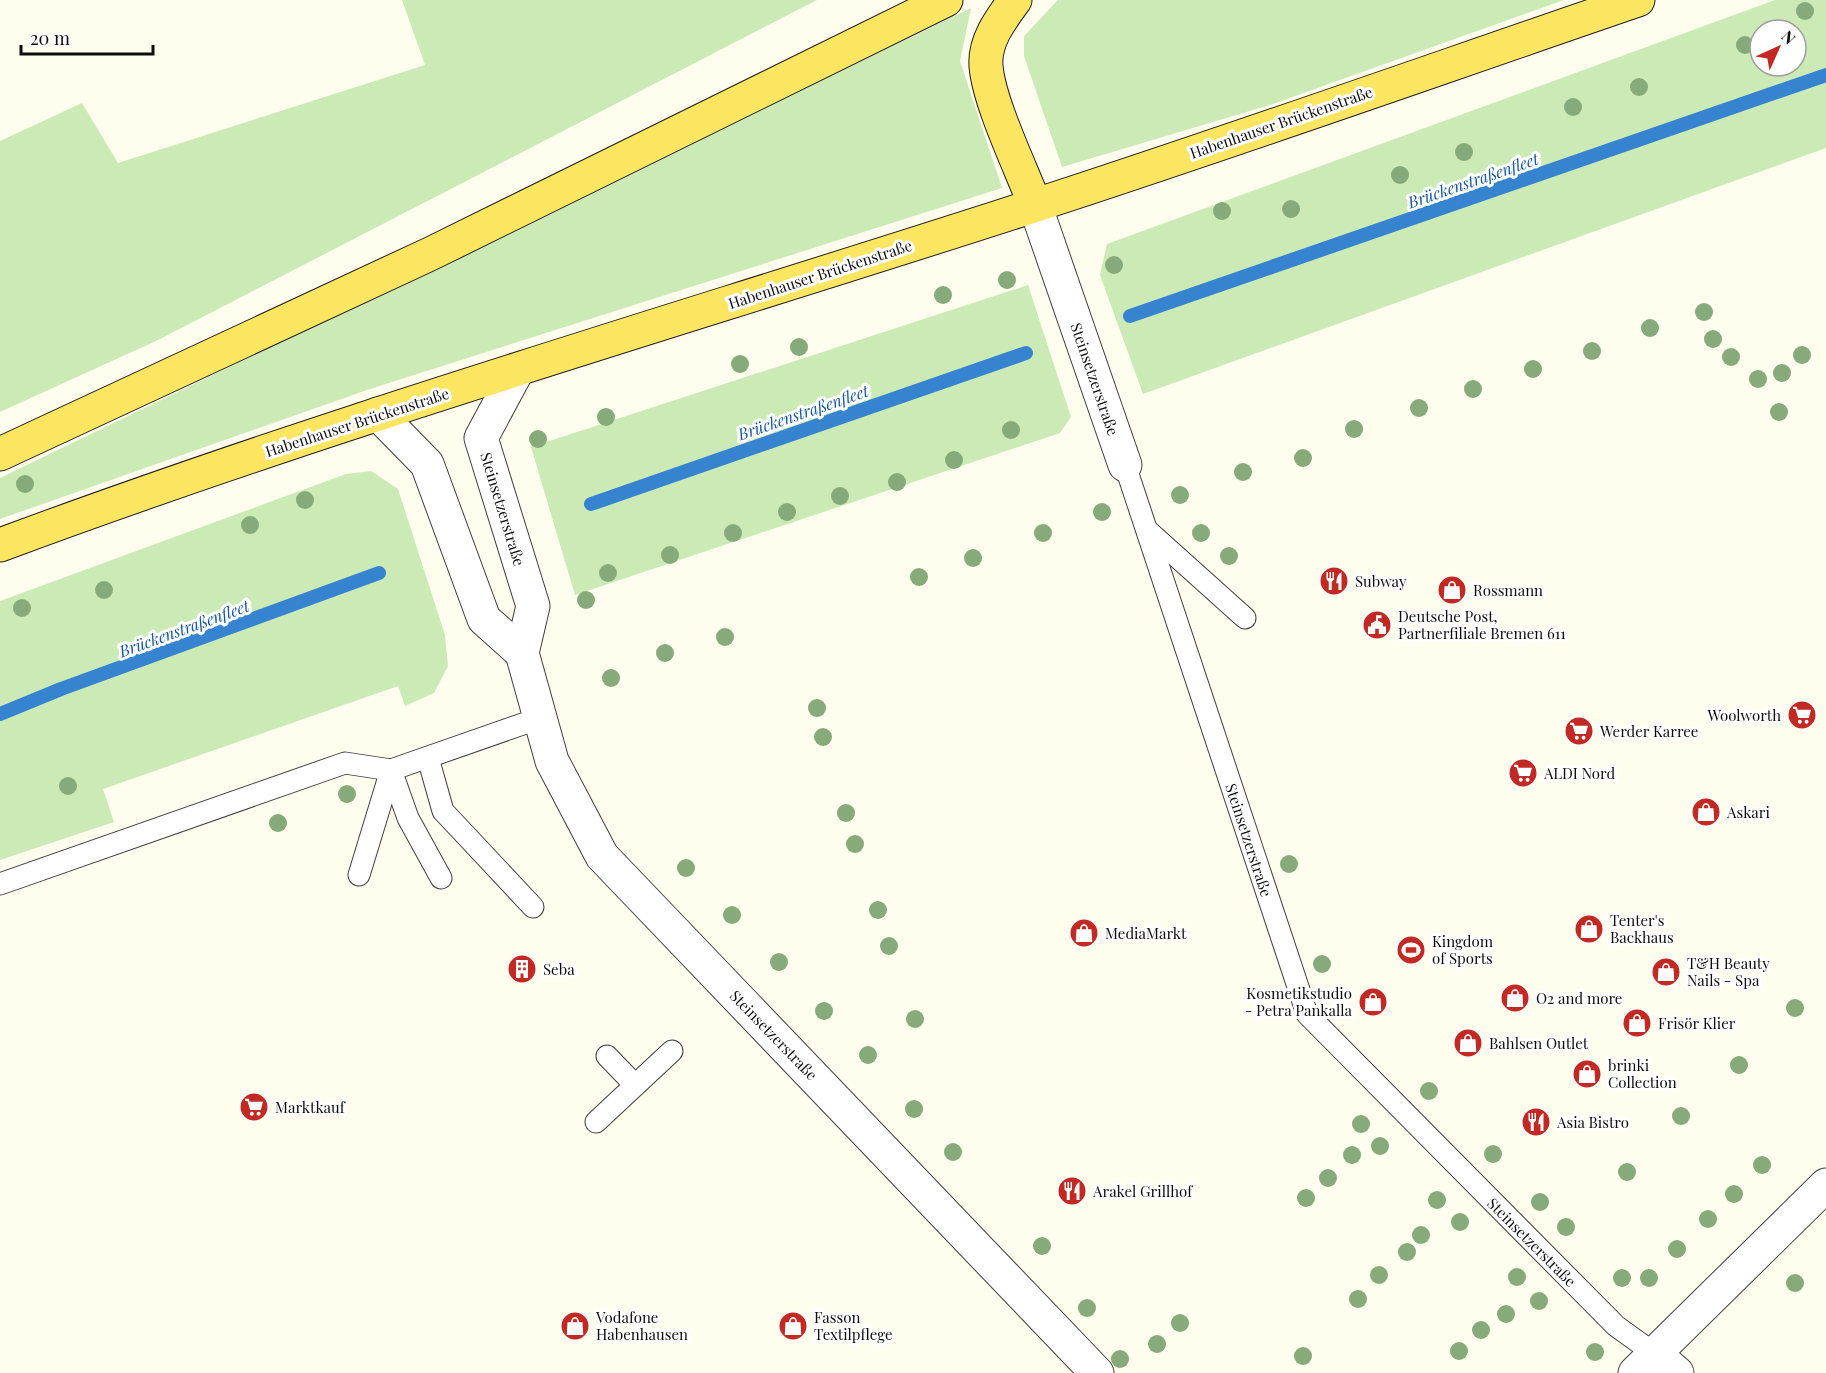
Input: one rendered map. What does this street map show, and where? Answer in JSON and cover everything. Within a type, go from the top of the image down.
[{"type":"main road","points":[[0,454],[430,254],[946,0]]},
{"type":"main road","points":[[1016,0],[995,27],[986,65],[996,104],[1035,205]]},
{"type":"main road","name":"Habenhauser Brückenstraße","points":[[0,545],[131,496],[378,414],[1035,205],[1638,0]]},
{"type":"street","name":"Steinsetzerstraße","points":[[1035,205],[1125,465]]},
{"type":"street","name":"Steinsetzerstraße","points":[[517,371],[482,438],[533,606],[522,653],[552,761],[602,856],[1097,1373]]},
{"type":"street","points":[[378,414],[427,464],[484,619],[522,653]]},
{"type":"street","name":"Steinsetzerstraße","points":[[1656,1366],[1826,1185]]},
{"type":"lane","name":"Steinsetzerstraße","points":[[1125,465],[1307,1014],[1656,1366]]},
{"type":"lane","points":[[1147,529],[1245,618]]},
{"type":"lane","points":[[0,884],[345,763],[391,770],[540,718]]},
{"type":"lane","points":[[428,758],[442,811],[533,907]]},
{"type":"lane","points":[[360,875],[391,770]]},
{"type":"lane","points":[[391,770],[408,818],[441,878]]},
{"type":"lane","points":[[596,1122],[672,1051]]},
{"type":"lane","points":[[607,1056],[635,1085]]},
{"type":"green space","points":[[402,0],[817,0],[156,341],[0,412],[0,141],[82,103],[118,163],[425,65]]},
{"type":"green space","points":[[1058,0],[1564,0],[1270,105],[1062,167],[1024,56],[1024,36]]},
{"type":"green space","points":[[1775,0],[1826,0],[1826,148],[1143,394],[1100,275],[1107,244]]},
{"type":"green space","points":[[971,8],[960,61],[1002,188],[370,389],[0,519],[0,478]]},
{"type":"green space","points":[[1028,285],[1071,417],[1060,433],[575,595],[531,447]]},
{"type":"green space","points":[[371,471],[398,489],[445,635],[448,666],[434,693],[405,706],[398,686],[103,789],[114,822],[0,860],[0,601],[346,474]]},
{"type":"waterway","name":"Brückenstraßenfleet","points":[[1130,316],[1826,75]]},
{"type":"waterway","name":"Brückenstraßenfleet","points":[[591,504],[1026,353]]},
{"type":"waterway","name":"Brückenstraßenfleet","points":[[0,714],[61,689],[379,573]]},
{"type":"place","name":"Subway","points":[[1334,581]]},
{"type":"place","name":"Rossmann","points":[[1452,590]]},
{"type":"place","name":"Deutsche Post, Partnerfiliale Bremen 611","points":[[1377,625]]},
{"type":"place","name":"Woolworth","points":[[1802,715]]},
{"type":"place","name":"Werder Karree","points":[[1579,731]]},
{"type":"place","name":"ALDI Nord","points":[[1523,773]]},
{"type":"place","name":"Askari","points":[[1706,812]]},
{"type":"place","name":"Tenter's Backhaus","points":[[1589,929]]},
{"type":"place","name":"MediaMarkt","points":[[1084,933]]},
{"type":"place","name":"Kingdom of Sports","points":[[1411,950]]},
{"type":"place","name":"Seba","points":[[522,969]]},
{"type":"place","name":"T&H Beauty Nails - Spa","points":[[1666,972]]},
{"type":"place","name":"O2 and more","points":[[1515,998]]},
{"type":"place","name":"Kosmetikstudio - Petra Pankalla","points":[[1373,1002]]},
{"type":"place","name":"Frisör Klier","points":[[1637,1023]]},
{"type":"place","name":"Bahlsen Outlet","points":[[1468,1043]]},
{"type":"place","name":"brinki Collection","points":[[1587,1074]]},
{"type":"place","name":"Marktkauf","points":[[254,1107]]},
{"type":"place","name":"Asia Bistro","points":[[1536,1122]]},
{"type":"place","name":"Arakel Grillhof","points":[[1072,1191]]},
{"type":"place","name":"Vodafone Habenhausen","points":[[575,1326]]},
{"type":"place","name":"Fasson Textilpflege","points":[[793,1326]]}]
